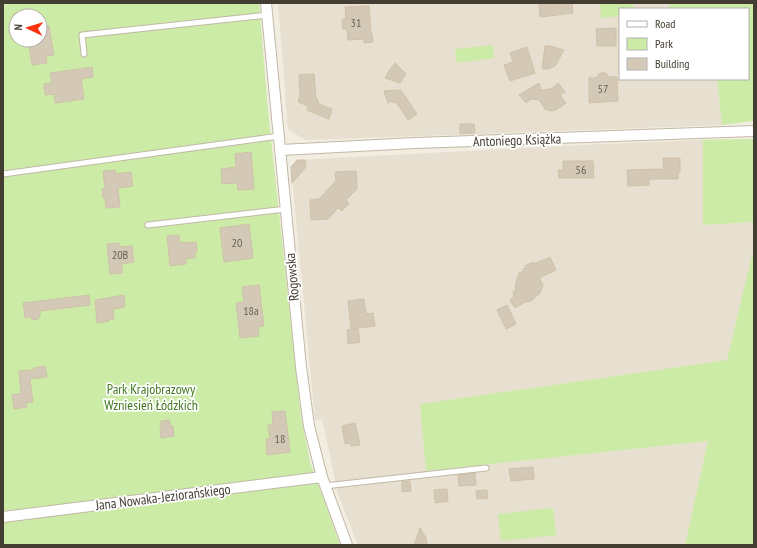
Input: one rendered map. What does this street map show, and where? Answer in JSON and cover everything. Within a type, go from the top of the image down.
[{"type":"street","name":"Rogowska","points":[[266,3],[302,380],[309,426],[324,482],[347,545]]},
{"type":"street","name":"Antoniego Książka","points":[[281,150],[415,143],[754,131]]},
{"type":"street","name":"Jana Nowaka-Jeziorańskiego","points":[[3,518],[324,482]]},
{"type":"lane","points":[[84,54],[82,36],[267,15]]},
{"type":"lane","points":[[3,174],[279,136]]},
{"type":"lane","points":[[148,225],[286,209]]},
{"type":"lane","points":[[324,482],[486,468]]},
{"type":"shaded area","points":[[278,3],[669,3],[669,8],[619,8],[619,80],[717,80],[722,125],[305,140],[288,129]]},
{"type":"shaded area","points":[[703,140],[703,225],[754,222],[754,249],[727,360],[421,404],[426,471],[708,441],[685,545],[358,545],[338,494],[322,419],[315,420],[291,167],[297,160]]},
{"type":"green space","name":"Park Krajobrazowy Wzniesień Łódzkich","points":[[3,3],[259,3],[268,111],[301,417],[310,462],[340,545],[3,545]]},
{"type":"green space","points":[[600,3],[633,3],[634,8],[619,8],[619,16],[601,18]]},
{"type":"green space","points":[[669,3],[754,3],[754,121],[722,125],[717,80],[749,80],[749,8],[669,8]]},
{"type":"green space","points":[[493,45],[494,58],[457,63],[455,49]]},
{"type":"green space","points":[[754,139],[754,222],[703,225],[703,140]]},
{"type":"green space","points":[[752,255],[754,255],[754,545],[685,545],[708,441],[426,471],[420,404],[727,360]]},
{"type":"green space","points":[[553,508],[556,535],[501,541],[498,514]]},
{"type":"building","points":[[539,3],[572,3],[573,13],[540,17]]},
{"type":"building","points":[[369,6],[373,42],[364,43],[364,39],[348,40],[347,29],[343,29],[342,19],[346,19],[345,7]]},
{"type":"building","points":[[48,26],[54,55],[46,56],[47,63],[32,65],[29,48],[48,48]]},
{"type":"building","points":[[616,28],[616,46],[597,46],[596,29]]},
{"type":"building","points":[[545,46],[564,50],[555,66],[548,69],[542,68]]},
{"type":"building","points":[[527,47],[535,73],[510,81],[504,65],[513,62],[510,53]]},
{"type":"building","points":[[395,63],[406,74],[400,83],[385,78]]},
{"type":"building","points":[[92,67],[93,77],[81,79],[84,99],[55,103],[54,94],[45,95],[44,84],[52,83],[50,73]]},
{"type":"building","points":[[600,73],[606,73],[609,77],[617,77],[618,101],[589,103],[589,78],[596,78]]},
{"type":"building","points":[[314,74],[316,98],[319,104],[332,109],[329,119],[307,110],[308,106],[298,102],[300,95],[299,75]]},
{"type":"building","points":[[539,83],[541,90],[551,89],[558,83],[565,92],[560,95],[566,103],[556,110],[551,111],[545,109],[539,100],[531,99],[526,103],[519,95]]},
{"type":"building","points":[[401,90],[417,114],[408,120],[396,102],[394,103],[392,101],[388,103],[384,91]]},
{"type":"building","points":[[460,124],[474,124],[475,133],[460,134]]},
{"type":"building","points":[[251,152],[254,189],[238,190],[237,183],[222,184],[221,169],[236,167],[235,154]]},
{"type":"building","points":[[663,158],[680,158],[680,172],[678,173],[678,179],[649,179],[649,185],[628,186],[627,170],[664,169]]},
{"type":"building","points":[[297,160],[305,160],[306,167],[292,183],[291,167]]},
{"type":"building","points":[[563,161],[593,161],[594,178],[559,178],[558,170],[563,170]]},
{"type":"building","points":[[115,170],[116,174],[131,172],[133,186],[118,188],[120,207],[106,208],[102,189],[105,188],[103,171]]},
{"type":"building","points":[[356,171],[357,189],[346,200],[349,203],[342,211],[338,208],[328,219],[311,220],[310,200],[319,199],[336,181],[335,172]]},
{"type":"building","points":[[249,224],[253,258],[224,262],[220,228]]},
{"type":"building","points":[[179,235],[180,243],[196,242],[197,252],[195,253],[195,258],[186,259],[186,264],[170,266],[167,236]]},
{"type":"building","points":[[119,243],[119,247],[132,246],[134,262],[122,264],[122,273],[110,274],[107,244]]},
{"type":"building","points":[[550,257],[556,270],[539,278],[543,285],[540,293],[531,301],[525,302],[515,308],[510,300],[514,297],[513,292],[516,289],[515,285],[519,273],[524,271],[523,269],[526,267],[525,266]]},
{"type":"building","points":[[259,285],[264,326],[258,327],[259,336],[240,338],[236,303],[244,302],[242,287]]},
{"type":"building","points":[[89,295],[90,305],[40,311],[40,316],[38,319],[32,320],[32,317],[25,318],[23,303]]},
{"type":"building","points":[[124,295],[125,307],[113,309],[114,319],[97,323],[95,300]]},
{"type":"building","points":[[364,299],[366,314],[373,313],[375,326],[351,329],[348,301]]},
{"type":"building","points":[[507,305],[516,324],[506,329],[497,310]]},
{"type":"building","points":[[358,329],[360,342],[348,344],[347,330]]},
{"type":"building","points":[[45,366],[47,377],[30,379],[33,402],[26,403],[27,407],[14,409],[12,395],[21,393],[19,371],[34,370],[34,368]]},
{"type":"building","points":[[285,411],[290,452],[267,455],[266,439],[270,439],[268,425],[273,425],[272,412]]},
{"type":"building","points":[[169,420],[171,426],[173,426],[174,436],[161,438],[161,421]]},
{"type":"building","points":[[355,423],[360,445],[351,446],[350,443],[345,444],[342,426]]},
{"type":"building","points":[[533,467],[534,479],[511,481],[509,469]]},
{"type":"building","points":[[475,473],[476,485],[459,486],[458,475]]},
{"type":"building","points":[[410,481],[411,491],[402,492],[402,482]]},
{"type":"building","points":[[447,489],[448,501],[435,503],[434,490]]},
{"type":"building","points":[[487,490],[488,498],[477,499],[476,491]]},
{"type":"building","points":[[420,528],[426,538],[427,545],[414,545]]}]
